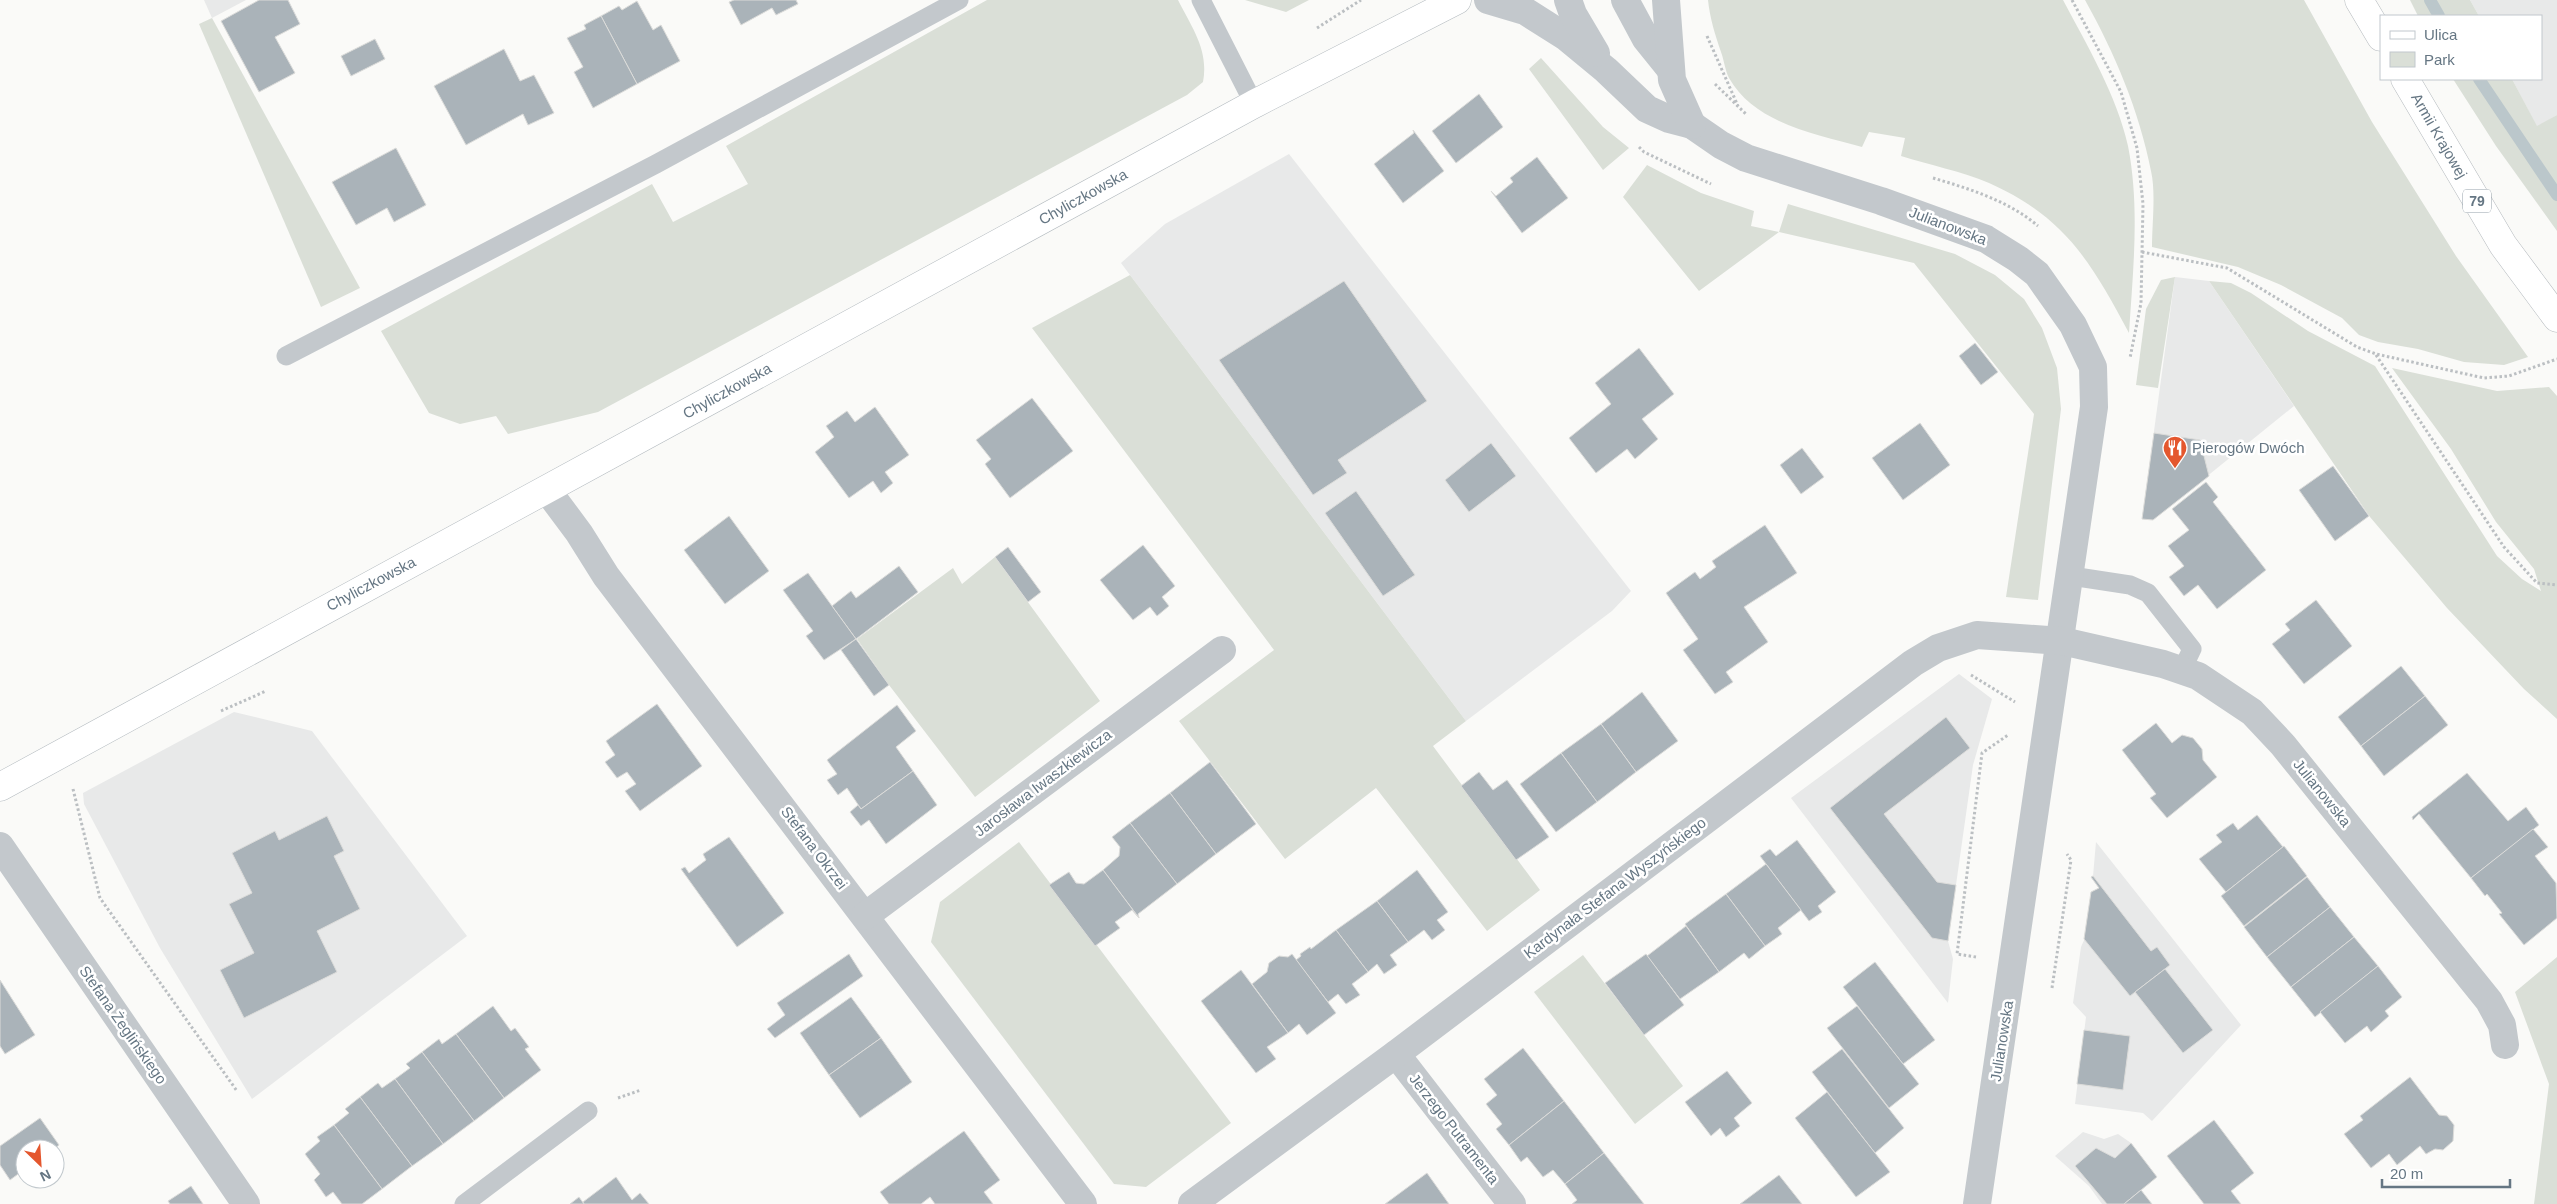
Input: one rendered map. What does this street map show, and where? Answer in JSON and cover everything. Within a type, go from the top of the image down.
[{"type":"street","name":"Chyliczkowska","points":[[0,787],[360,589],[547,490],[1254,104],[1457,0]]},
{"type":"street","name":"Julianowska","points":[[1488,0],[1525,11],[1566,37],[1606,70],[1647,109],[1669,119],[1692,125],[1721,145],[1746,158],[1881,201],[1986,239],[2037,274],[2073,325],[2093,366],[2094,406],[2071,576],[1977,1204]]},
{"type":"street","name":"Julianowska","points":[[1568,0],[1573,14],[1606,70]]},
{"type":"street","name":"Julianowska","points":[[1625,0],[1646,39],[1671,70]]},
{"type":"street","name":"Julianowska","points":[[1666,0],[1671,70],[1676,94],[1692,125]]},
{"type":"street","points":[[2359,0],[2380,35]]},
{"type":"street","name":"Armii Krajowej","points":[[2406,80],[2503,246],[2557,318]]},
{"type":"street","name":"Stefana Okrzei","points":[[547,490],[579,533],[606,576],[1083,1204]]},
{"type":"street","name":"Kardynała Stefana Wyszyńskiego","points":[[1192,1204],[1396,1054],[1913,663],[1938,648],[1977,635],[2062,641]]},
{"type":"street","name":"Julianowska","points":[[2062,641],[2182,670],[2198,676],[2252,712],[2283,745],[2489,1000],[2502,1025],[2505,1045]]},
{"type":"street","name":"Jarosława Iwaszkiewicza","points":[[865,916],[1222,650]]},
{"type":"street","name":"Stefana Żeglińskiego","points":[[0,846],[246,1204]]},
{"type":"street","name":"Jerzego Putramenta","points":[[1396,1054],[1512,1204]]},
{"type":"lane","points":[[286,356],[656,164],[959,0]]},
{"type":"lane","points":[[1201,0],[1254,104]]},
{"type":"lane","points":[[2071,576],[2130,585],[2148,592],[2192,649],[2182,670]]},
{"type":"lane","points":[[464,1204],[588,1110]]},
{"type":"path","points":[[1319,26],[1361,0]]},
{"type":"path","points":[[2072,0],[2121,92],[2137,148],[2143,204],[2141,302],[2128,368]]},
{"type":"path","points":[[1707,34],[1739,108]]},
{"type":"path","points":[[1637,145],[1644,152],[1704,181]]},
{"type":"path","points":[[1931,178],[1968,188],[2000,202],[2030,218],[2042,229]]},
{"type":"path","points":[[2142,252],[2228,268],[2357,347],[2376,354],[2484,378],[2509,376],[2557,359]]},
{"type":"path","points":[[2376,354],[2504,547],[2537,583],[2557,585]]},
{"type":"path","points":[[1964,670],[2019,704]]},
{"type":"path","points":[[2012,732],[1982,753],[1957,954],[2013,964]]},
{"type":"path","points":[[72,786],[100,898],[238,1091]]},
{"type":"shaded area","points":[[204,0],[246,0],[212,18]]},
{"type":"shaded area","points":[[2470,0],[2557,0],[2557,115],[2537,127],[2513,80],[2542,80],[2542,15],[2478,15]]},
{"type":"shaded area","points":[[1289,154],[1631,591],[1612,611],[1466,721],[1121,263],[1165,224]]},
{"type":"shaded area","points":[[2175,277],[2209,281],[2294,406],[2153,520],[2142,519]]},
{"type":"shaded area","points":[[1959,674],[1992,699],[1973,765],[1948,941],[1953,959],[1948,1003],[1791,798]]},
{"type":"shaded area","points":[[234,712],[312,731],[467,936],[252,1099],[160,948],[84,804],[83,793]]},
{"type":"shaded area","points":[[2096,842],[2241,1025],[2152,1121],[2143,1113],[2075,1104],[2086,1017],[2073,1003],[2091,892],[2099,888],[2091,877],[2093,876]]},
{"type":"shaded area","points":[[2083,1132],[2104,1139],[2118,1134],[2131,1143],[2157,1177],[2124,1204],[2102,1204],[2089,1186],[2055,1156]]},
{"type":"green space","points":[[987,0],[1178,0],[1194,30],[1201,49],[1204,60],[1203,82],[1187,95],[598,412],[508,434],[496,416],[460,424],[429,413],[381,331],[652,184],[673,222],[748,184],[726,146]]},
{"type":"green space","points":[[1245,0],[1309,0],[1286,12]]},
{"type":"green space","points":[[1708,0],[2063,0],[2109,90],[2117,108],[2128,146],[2132,169],[2135,216],[2129,333],[2102,284],[2073,244],[2038,211],[2015,196],[1978,179],[1901,156],[1905,138],[1869,132],[1862,147],[1788,125],[1770,117],[1754,106],[1740,94],[1729,78],[1713,26]]},
{"type":"green space","points":[[2085,0],[2304,0],[2372,122],[2456,256],[2528,357],[2504,365],[2464,362],[2418,349],[2378,342],[2359,335],[2342,318],[2281,285],[2238,267],[2152,247],[2153,189],[2146,148],[2125,83]]},
{"type":"green space","points":[[2410,0],[2470,0],[2478,15],[2418,15]]},
{"type":"green space","points":[[212,18],[360,288],[321,307],[199,24]]},
{"type":"green space","points":[[1541,58],[1603,127],[1629,148],[1603,170],[1529,69]]},
{"type":"green space","points":[[2454,80],[2513,80],[2537,126],[2557,115],[2557,231],[2496,146]]},
{"type":"green space","points":[[1647,165],[1701,193],[1754,211],[1751,226],[1779,232],[1699,291],[1623,197]]},
{"type":"green space","points":[[1788,204],[1955,254],[1995,275],[2024,299],[2042,328],[2057,368],[2061,409],[2038,600],[2006,597],[2034,414],[1914,263],[1779,232]]},
{"type":"green space","points":[[1130,275],[1466,721],[1433,746],[1540,890],[1487,931],[1376,788],[1285,859],[1179,721],[1274,650],[1032,328]]},
{"type":"green space","points":[[2175,277],[2158,388],[2136,385],[2146,309],[2161,280]]},
{"type":"green space","points":[[2209,281],[2231,283],[2251,293],[2308,331],[2375,366],[2497,556],[2522,579],[2541,591],[2534,569],[2496,522],[2451,449],[2392,368],[2497,391],[2549,387],[2557,396],[2557,719],[2524,689],[2447,608],[2370,517]]},
{"type":"green space","points":[[995,557],[1100,701],[975,797],[889,685],[857,639],[953,568],[962,584]]},
{"type":"green space","points":[[1019,842],[1231,1123],[1146,1187],[1114,1184],[931,942],[940,902]]},
{"type":"green space","points":[[1583,955],[1683,1086],[1635,1124],[1534,992]]},
{"type":"green space","points":[[2557,957],[2557,1204],[2534,1204],[2549,1084],[2515,992]]},
{"type":"building","points":[[259,0],[288,0],[300,24],[275,37],[295,73],[259,92],[221,21]]},
{"type":"building","points":[[734,0],[796,0],[798,4],[776,15],[772,8],[741,25],[729,2]]},
{"type":"building","points":[[637,1],[653,30],[661,25],[680,61],[637,84],[601,16],[619,6],[622,10]]},
{"type":"building","points":[[601,16],[637,84],[593,108],[574,72],[583,67],[567,38],[586,29],[584,25]]},
{"type":"building","points":[[375,39],[385,59],[351,76],[341,56]]},
{"type":"building","points":[[504,49],[520,81],[534,75],[554,113],[528,125],[523,114],[466,145],[434,86]]},
{"type":"building","points":[[1479,94],[1503,127],[1456,163],[1432,131]]},
{"type":"building","points":[[1413,130],[1444,171],[1403,203],[1374,164],[1414,133]]},
{"type":"building","points":[[396,148],[426,205],[394,222],[387,208],[356,225],[332,182]]},
{"type":"building","points":[[1537,157],[1568,198],[1522,233],[1491,191],[1496,196],[1513,182],[1510,178]]},
{"type":"building","points":[[1344,281],[1427,401],[1338,460],[1347,473],[1313,495],[1219,360]]},
{"type":"building","points":[[1975,343],[1998,372],[1981,385],[1959,356]]},
{"type":"building","points":[[1639,348],[1674,394],[1642,419],[1658,439],[1635,459],[1627,449],[1596,473],[1569,438],[1611,404],[1595,383]]},
{"type":"building","points":[[1032,398],[1073,451],[1010,498],[985,464],[991,459],[976,440]]},
{"type":"building","points":[[875,407],[909,455],[885,472],[893,483],[881,493],[873,481],[849,498],[815,452],[834,437],[826,426],[847,411],[855,422]]},
{"type":"building","points":[[1920,423],[1950,465],[1903,500],[1872,458]]},
{"type":"building","points":[[2154,433],[2200,440],[2209,476],[2153,520],[2142,519]]},
{"type":"building","points":[[1491,443],[1516,476],[1469,512],[1445,480]]},
{"type":"building","points":[[1802,448],[1824,477],[1801,494],[1780,465]]},
{"type":"building","points":[[2333,466],[2369,516],[2335,541],[2299,490]]},
{"type":"building","points":[[2206,482],[2218,497],[2213,502],[2266,570],[2217,609],[2198,585],[2184,596],[2169,577],[2184,566],[2168,546],[2189,530],[2172,509]]},
{"type":"building","points":[[1356,491],[1415,575],[1383,596],[1325,513]]},
{"type":"building","points":[[729,516],[769,571],[725,604],[684,550]]},
{"type":"building","points":[[1765,525],[1797,573],[1744,607],[1768,642],[1726,672],[1733,682],[1715,694],[1683,650],[1698,639],[1666,593],[1695,572],[1700,579],[1716,567],[1712,561]]},
{"type":"building","points":[[1143,545],[1175,586],[1162,597],[1169,606],[1157,616],[1150,607],[1133,620],[1100,580]]},
{"type":"building","points":[[1008,547],[1041,592],[1028,602],[995,557]]},
{"type":"building","points":[[899,566],[918,592],[856,639],[832,606],[851,591],[856,598]]},
{"type":"building","points":[[808,573],[856,639],[824,660],[806,636],[813,631],[783,590]]},
{"type":"building","points":[[2316,600],[2352,646],[2304,684],[2272,644],[2290,630],[2285,624]]},
{"type":"building","points":[[856,639],[889,685],[874,696],[841,650]]},
{"type":"building","points":[[2401,666],[2425,696],[2361,746],[2338,717]]},
{"type":"building","points":[[1642,692],[1678,741],[1636,772],[1601,724]]},
{"type":"building","points":[[2425,696],[2448,725],[2384,776],[2361,746]]},
{"type":"building","points":[[657,704],[702,766],[640,811],[625,791],[636,784],[627,772],[617,778],[605,762],[615,755],[606,741]]},
{"type":"building","points":[[897,705],[916,731],[896,747],[913,771],[861,809],[847,788],[838,795],[827,780],[837,774],[827,760]]},
{"type":"building","points":[[1946,717],[1970,748],[1884,814],[1937,882],[1956,885],[1948,941],[1932,938],[1830,808]]},
{"type":"building","points":[[2156,723],[2172,743],[2182,735],[2193,738],[2202,749],[2203,760],[2217,777],[2167,818],[2150,798],[2156,794],[2122,750]]},
{"type":"building","points":[[1601,724],[1636,772],[1597,802],[1561,753]]},
{"type":"building","points":[[1561,753],[1597,802],[1556,832],[1520,784]]},
{"type":"building","points":[[1210,762],[1256,824],[1216,854],[1170,793]]},
{"type":"building","points":[[913,771],[937,805],[886,844],[869,820],[861,826],[850,812],[858,805],[861,809]]},
{"type":"building","points":[[1479,772],[1493,790],[1507,780],[1549,837],[1516,860],[1461,786]]},
{"type":"building","points":[[2467,773],[2508,821],[2526,807],[2539,825],[2471,878],[2419,814],[2413,820],[2412,817]]},
{"type":"building","points":[[1170,793],[1216,854],[1177,884],[1130,823]]},
{"type":"building","points":[[2257,815],[2283,847],[2226,892],[2199,859],[2222,842],[2216,835],[2233,823],[2238,830]]},
{"type":"building","points":[[327,816],[344,851],[334,856],[360,909],[317,931],[337,972],[244,1018],[220,970],[254,953],[229,904],[252,893],[232,853],[275,831],[279,840]]},
{"type":"building","points":[[1130,823],[1177,884],[1138,914],[1139,918],[1103,870],[1119,856],[1120,847],[1112,837]]},
{"type":"building","points":[[2533,829],[2548,847],[2535,856],[2556,883],[2557,918],[2524,945],[2499,914],[2502,913],[2487,894],[2485,896],[2471,878]]},
{"type":"building","points":[[729,837],[784,913],[737,947],[681,869],[685,867],[689,873],[706,860],[703,854]]},
{"type":"building","points":[[1797,840],[1836,892],[1818,906],[1822,912],[1809,921],[1760,856],[1770,849],[1776,856]]},
{"type":"building","points":[[2284,846],[2307,876],[2244,926],[2221,896]]},
{"type":"building","points":[[1766,864],[1801,910],[1778,928],[1782,934],[1765,946],[1726,894]]},
{"type":"building","points":[[1103,870],[1139,918],[1132,910],[1115,922],[1120,928],[1095,946],[1049,885],[1069,872],[1076,883],[1084,884]]},
{"type":"building","points":[[1417,870],[1448,912],[1437,920],[1445,930],[1432,940],[1424,930],[1408,942],[1377,901]]},
{"type":"building","points":[[2093,876],[2151,951],[2157,947],[2170,965],[2130,996],[2084,939],[2091,892],[2099,888],[2091,877]]},
{"type":"building","points":[[2307,877],[2330,907],[2267,957],[2244,927]]},
{"type":"building","points":[[1726,894],[1765,946],[1749,959],[1744,953],[1719,972],[1685,924]]},
{"type":"building","points":[[1377,901],[1408,942],[1390,955],[1397,965],[1384,974],[1377,964],[1368,972],[1336,930]]},
{"type":"building","points":[[2330,907],[2354,937],[2291,987],[2267,957]]},
{"type":"building","points":[[1686,926],[1719,972],[1680,999],[1647,956]]},
{"type":"building","points":[[1336,930],[1368,972],[1352,984],[1360,995],[1346,1004],[1338,994],[1328,1002],[1296,960],[1301,956],[1300,954],[1310,947],[1311,949]]},
{"type":"building","points":[[2354,937],[2378,966],[2315,1017],[2291,987]]},
{"type":"building","points":[[849,954],[863,976],[775,1038],[767,1029],[785,1015],[777,1003]]},
{"type":"building","points":[[1292,954],[1336,1013],[1307,1035],[1299,1024],[1288,1033],[1252,984],[1267,972],[1269,963],[1279,956],[1288,957]]},
{"type":"building","points":[[1646,954],[1684,1005],[1644,1035],[1605,983]]},
{"type":"building","points":[[1875,962],[1935,1040],[1903,1064],[1843,987]]},
{"type":"building","points":[[2378,966],[2402,997],[2385,1011],[2389,1016],[2371,1032],[2367,1026],[2345,1043],[2320,1012]]},
{"type":"building","points":[[2165,969],[2213,1030],[2183,1053],[2135,992]]},
{"type":"building","points":[[1241,970],[1288,1033],[1267,1047],[1276,1059],[1256,1073],[1201,1001]]},
{"type":"building","points":[[0,980],[35,1035],[5,1054],[0,1046]]},
{"type":"building","points":[[851,997],[881,1038],[829,1075],[800,1033]]},
{"type":"building","points":[[493,1006],[511,1031],[515,1028],[529,1047],[525,1049],[541,1070],[504,1098],[456,1034]]},
{"type":"building","points":[[1857,1006],[1919,1084],[1889,1108],[1827,1028]]},
{"type":"building","points":[[2084,1030],[2130,1036],[2123,1090],[2077,1084]]},
{"type":"building","points":[[456,1034],[504,1098],[474,1121],[422,1052],[439,1039],[442,1044]]},
{"type":"building","points":[[881,1038],[912,1082],[860,1118],[829,1075]]},
{"type":"building","points":[[1523,1048],[1564,1101],[1509,1145],[1496,1129],[1502,1124],[1486,1104],[1497,1095],[1484,1079]]},
{"type":"building","points":[[1842,1049],[1904,1128],[1875,1153],[1812,1072]]},
{"type":"building","points":[[422,1052],[474,1121],[443,1144],[395,1079],[410,1068],[406,1064]]},
{"type":"building","points":[[1727,1071],[1752,1103],[1734,1118],[1740,1126],[1726,1137],[1720,1128],[1711,1136],[1685,1102]]},
{"type":"building","points":[[2410,1077],[2439,1115],[2447,1116],[2454,1125],[2453,1141],[2443,1150],[2435,1149],[2426,1154],[2420,1146],[2397,1165],[2389,1154],[2371,1168],[2344,1134],[2363,1120],[2360,1116]]},
{"type":"building","points":[[395,1079],[443,1144],[412,1166],[360,1097],[378,1083],[382,1088]]},
{"type":"building","points":[[1827,1092],[1890,1172],[1856,1197],[1795,1118]]},
{"type":"building","points":[[360,1097],[412,1166],[382,1189],[334,1125],[349,1113],[345,1109]]},
{"type":"building","points":[[1564,1101],[1604,1153],[1565,1184],[1553,1170],[1543,1177],[1527,1157],[1521,1162],[1509,1145]]},
{"type":"building","points":[[40,1118],[55,1139],[15,1139],[15,1176],[10,1180],[0,1165],[0,1146]]},
{"type":"building","points":[[2214,1120],[2254,1173],[2231,1191],[2241,1204],[2204,1204],[2167,1156]]},
{"type":"building","points":[[334,1125],[382,1189],[362,1204],[342,1204],[333,1192],[326,1197],[314,1180],[320,1174],[305,1154],[320,1141],[317,1137]]},
{"type":"building","points":[[964,1131],[1000,1180],[984,1192],[993,1204],[935,1204],[930,1197],[921,1204],[889,1204],[880,1192]]},
{"type":"building","points":[[2131,1143],[2157,1177],[2124,1204],[2107,1204],[2075,1166],[2096,1148],[2115,1158]]},
{"type":"building","points":[[1604,1153],[1644,1204],[1572,1204],[1577,1200],[1565,1184]]},
{"type":"building","points":[[1427,1173],[1449,1204],[1385,1204]]},
{"type":"building","points":[[1779,1175],[1802,1204],[1740,1204]]},
{"type":"building","points":[[616,1177],[632,1200],[640,1193],[649,1204],[584,1204],[583,1202]]},
{"type":"building","points":[[191,1186],[203,1204],[170,1204],[168,1201]]},
{"type":"building","points":[[2141,1190],[2152,1204],[2124,1204]]},
{"type":"building","points":[[579,1197],[584,1204],[570,1204]]},
{"type":"waterway","points":[[2430,0],[2438,15]]},
{"type":"waterway","points":[[2480,80],[2557,195]]},
{"type":"place","name":"Pierogów Dwóch","points":[[2175,469]]}]
